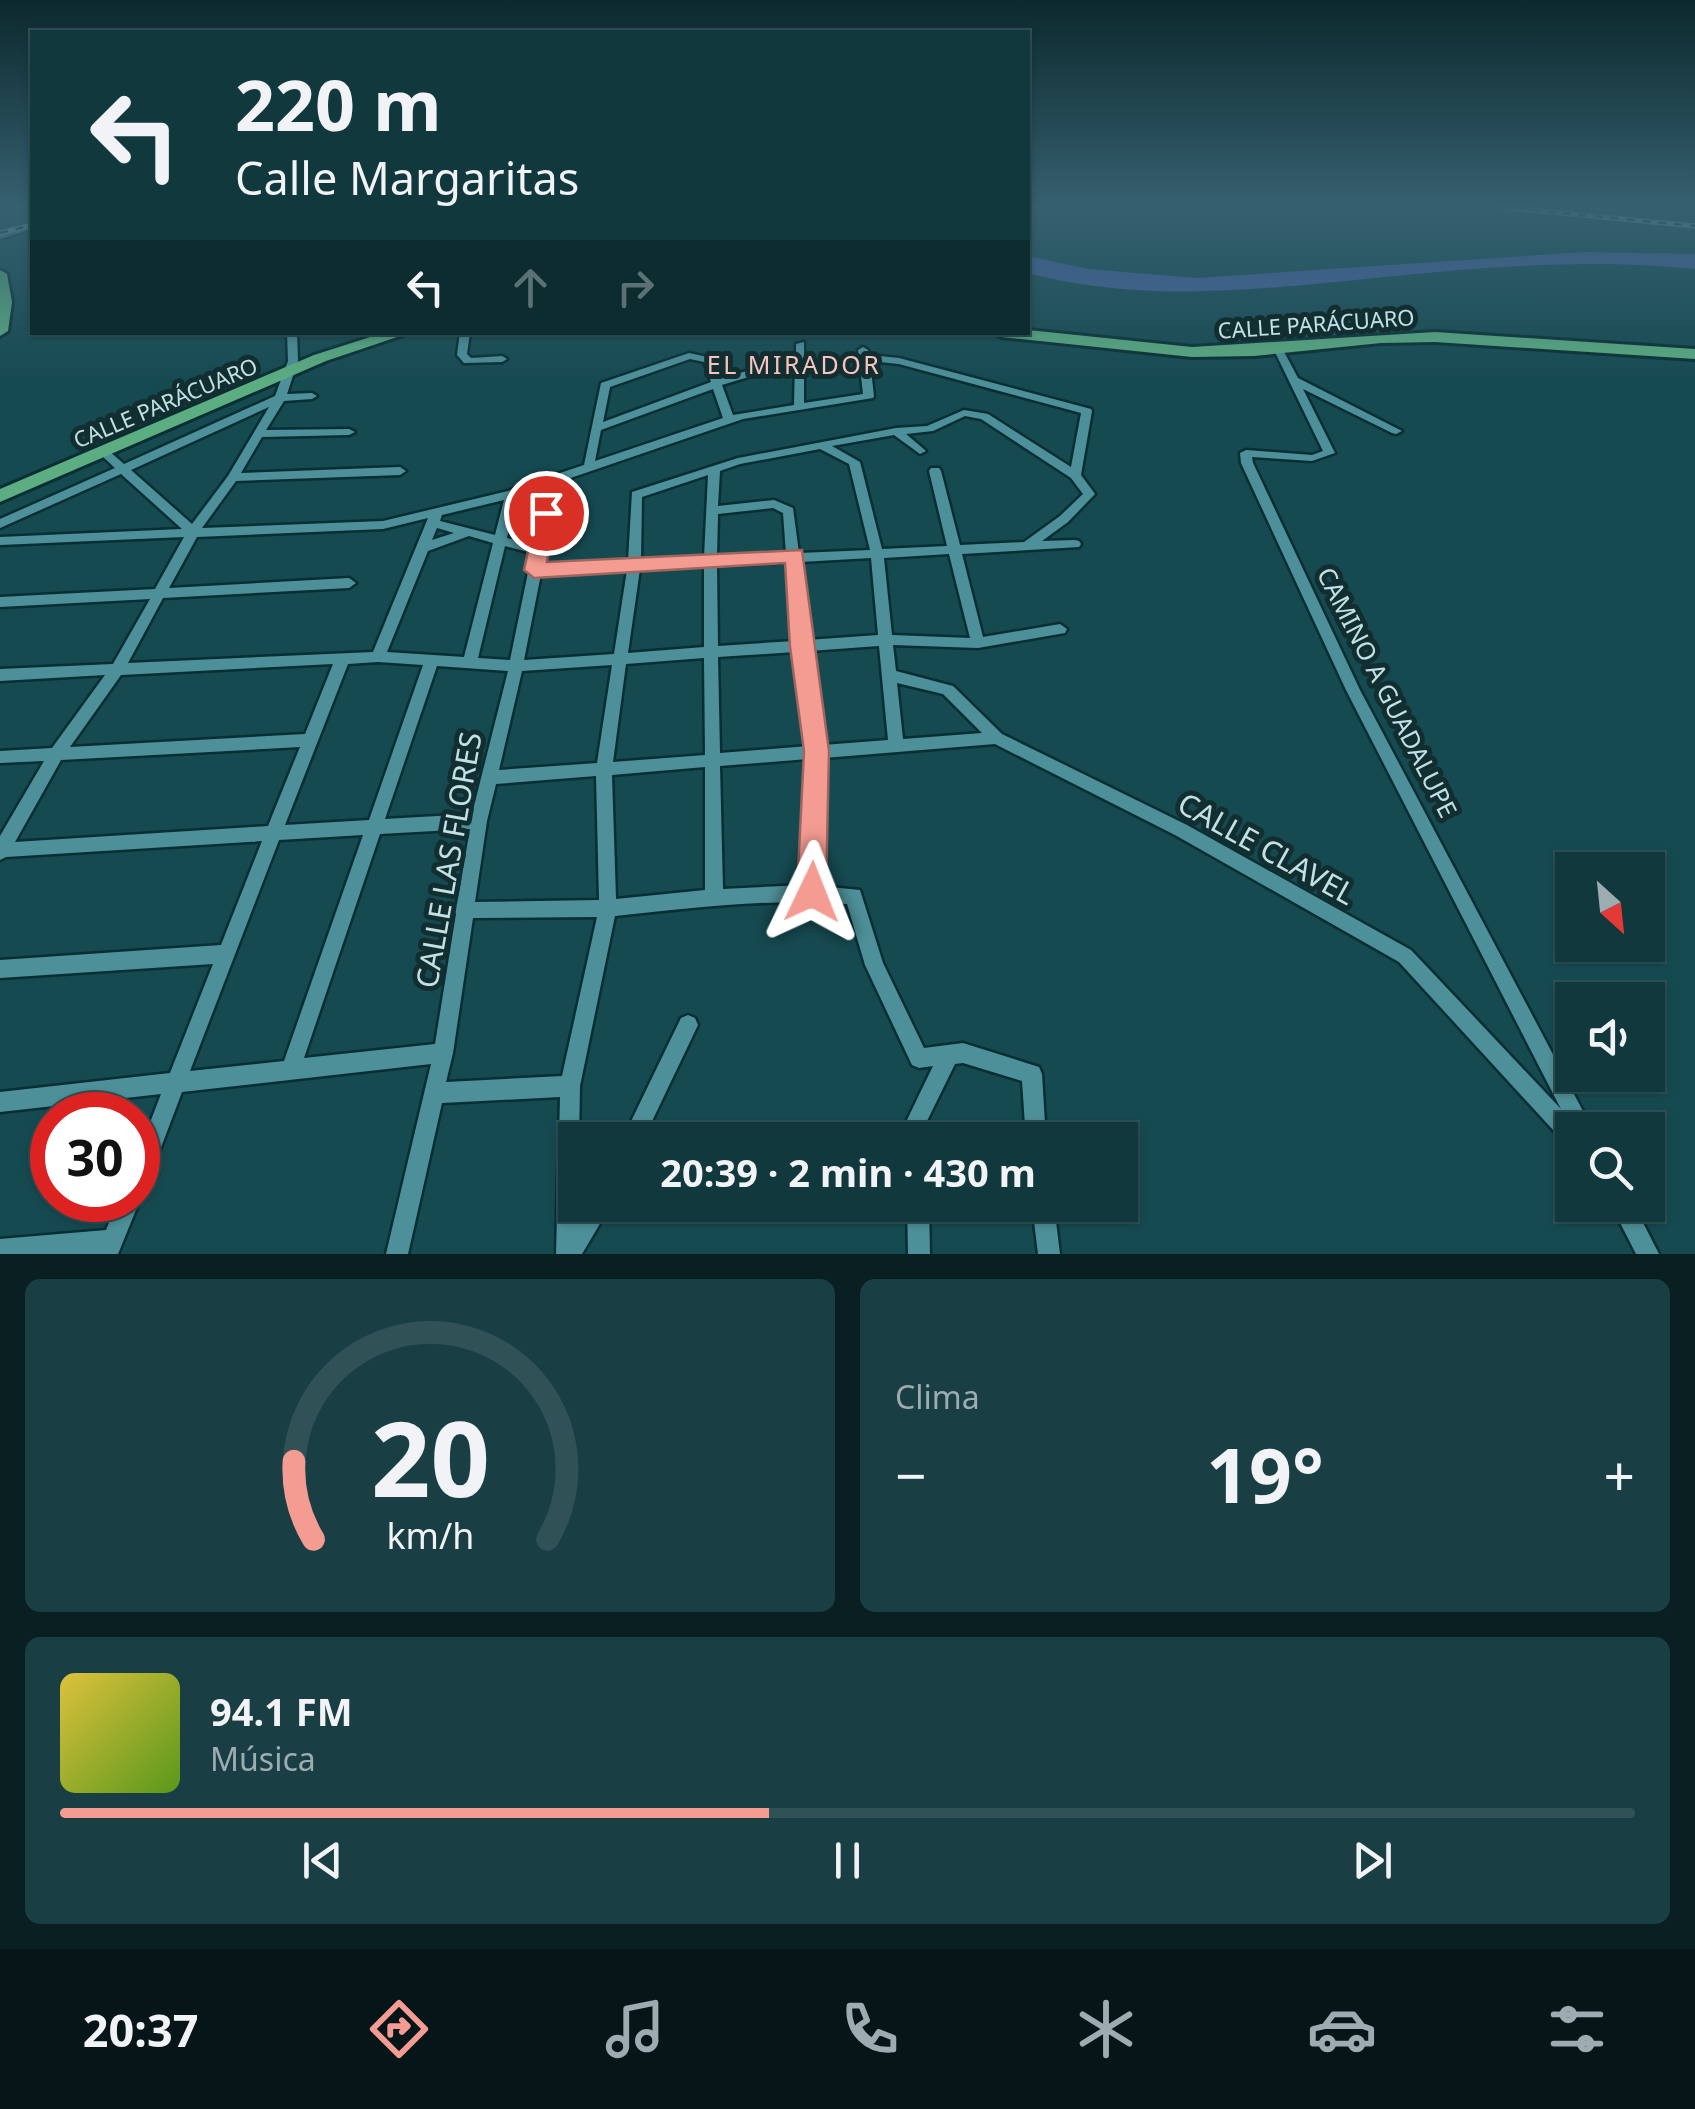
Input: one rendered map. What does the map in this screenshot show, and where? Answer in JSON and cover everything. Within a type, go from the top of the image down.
[{"type":"main road","points":[[0,274],[4,302],[0,331]]},
{"type":"main road","name":"CALLE PARÁCUARO","points":[[0,496],[345,349],[394,335]]},
{"type":"main road","name":"CALLE PARÁCUARO","points":[[1026,335],[1159,351],[1227,353],[1381,338],[1435,338],[1695,354]]},
{"type":"street","points":[[0,851],[56,754],[117,670],[194,532],[280,398],[290,373],[292,335]]},
{"type":"street","points":[[465,335],[462,355],[468,360],[502,358]]},
{"type":"street","points":[[799,407],[801,344]]},
{"type":"street","name":"CAMINO A GUADALUPE","points":[[1278,348],[1329,454],[1312,458],[1246,453],[1247,463],[1353,690],[1574,1112]]},
{"type":"street","points":[[0,541],[383,525],[435,518],[729,420],[869,396],[864,354],[1087,411],[1075,475]]},
{"type":"street","points":[[589,465],[606,385],[689,356],[708,360],[729,420]]},
{"type":"street","points":[[598,428],[800,358]]},
{"type":"street","points":[[1293,380],[1396,431]]},
{"type":"street","points":[[0,524],[280,398],[312,396]]},
{"type":"street","points":[[568,1254],[570,1086],[608,908],[604,768],[634,564],[636,495],[714,469],[820,445],[929,429],[964,413],[984,416],[1075,475],[1089,494],[1064,519],[1027,546]]},
{"type":"street","points":[[896,431],[920,452]]},
{"type":"street","points":[[257,434],[349,432]]},
{"type":"street","points":[[820,445],[854,462],[877,554],[896,745]]},
{"type":"street","points":[[105,452],[194,532]]},
{"type":"street","points":[[714,469],[710,560],[714,895]]},
{"type":"street","points":[[232,477],[400,471]]},
{"type":"street","points":[[935,471],[978,643]]},
{"type":"street","name":"CALLE LAS FLORES","points":[[397,1254],[443,1053],[462,910],[479,821],[516,666],[554,477]]},
{"type":"street","points":[[470,663],[512,494]]},
{"type":"street","points":[[713,511],[774,504],[789,511],[801,647],[816,751],[812,892]]},
{"type":"street","points":[[435,518],[538,550]]},
{"type":"street","points":[[378,657],[435,518]]},
{"type":"street","points":[[422,548],[470,532]]},
{"type":"street","points":[[534,570],[1075,544]]},
{"type":"street","points":[[0,602],[349,583]]},
{"type":"street","points":[[0,675],[378,657],[516,666],[885,640],[978,643],[1060,629]]},
{"type":"street","points":[[160,1123],[342,660]]},
{"type":"street","points":[[290,1071],[432,661]]},
{"type":"street","name":"CALLE CLAVEL","points":[[888,675],[948,690],[997,738],[1181,830],[1405,956],[1555,1118]]},
{"type":"street","points":[[488,778],[997,738]]},
{"type":"street","points":[[0,757],[308,740]]},
{"type":"street","points":[[0,851],[479,821]]},
{"type":"street","points":[[462,910],[608,908],[714,895],[812,892],[854,896],[874,965],[918,1058],[948,1058],[963,1053],[1032,1074],[1035,1122]]},
{"type":"street","points":[[0,969],[225,954]]},
{"type":"street","points":[[641,1122],[688,1024]]},
{"type":"street","points":[[0,1102],[443,1053]]},
{"type":"street","points":[[916,1122],[948,1058]]},
{"type":"street","points":[[434,1093],[570,1086]]},
{"type":"street","points":[[0,1250],[110,1248],[120,1222]]},
{"type":"street","points":[[568,1254],[589,1222]]},
{"type":"street","points":[[918,1222],[919,1254]]},
{"type":"street","points":[[1045,1222],[1049,1254]]},
{"type":"street","points":[[1631,1222],[1648,1254]]},
{"type":"water","points":[[1030,266],[1072,266],[1197,278],[1383,266],[1531,266],[1294,286],[1160,291],[1072,283],[1030,273]]},
{"type":"water","points":[[1647,266],[1695,266],[1695,269]]},
{"type":"district","name":"EL MIRADOR","points":[[794,364]]},
{"type":"route","points":[[546,513],[534,570],[795,555],[801,647],[816,751],[812,892]]}]
